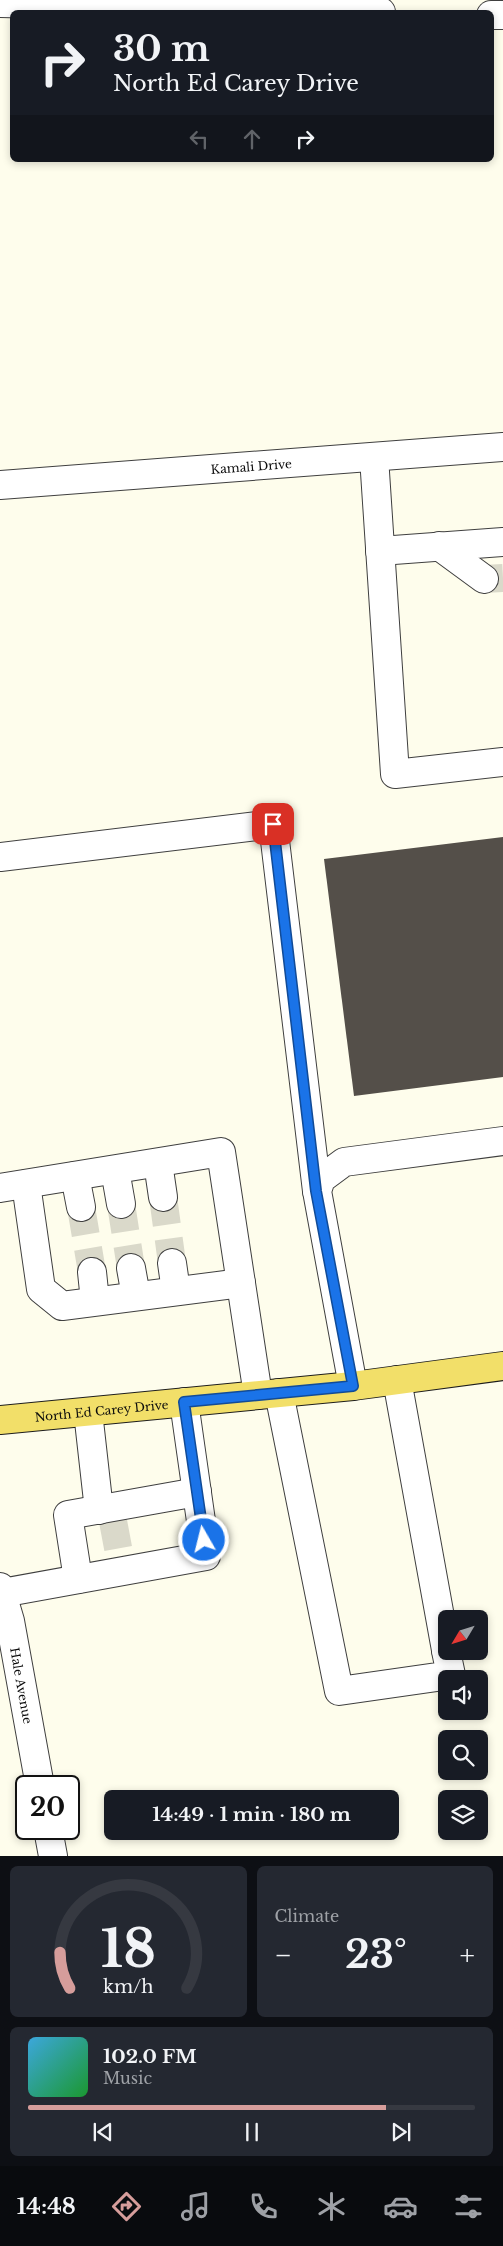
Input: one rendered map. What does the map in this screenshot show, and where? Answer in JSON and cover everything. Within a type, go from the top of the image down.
[{"type":"main road","name":"North Ed Carey Drive","points":[[0,1420],[353,1386],[503,1366]]},
{"type":"street","points":[[0,3],[276,5],[346,10]]},
{"type":"street","name":"Kamali Drive","points":[[0,486],[503,447]]},
{"type":"street","points":[[374,457],[395,774],[503,762]]},
{"type":"street","points":[[380,551],[503,542]]},
{"type":"street","points":[[439,546],[484,579]]},
{"type":"street","points":[[0,857],[273,824],[316,1191],[353,1386]]},
{"type":"street","points":[[316,1191],[321,1179],[344,1162],[503,1141]]},
{"type":"street","points":[[241,1283],[62,1306],[41,1289],[13,1186],[221,1152],[241,1283],[339,1691],[451,1675],[448,1660]]},
{"type":"street","points":[[158,1162],[163,1197]]},
{"type":"street","points":[[115,1170],[121,1204]]},
{"type":"street","points":[[75,1176],[81,1207]]},
{"type":"street","points":[[172,1263],[176,1291]]},
{"type":"street","points":[[132,1268],[136,1296]]},
{"type":"street","points":[[92,1272],[95,1301]]},
{"type":"street","points":[[397,1380],[439,1610]]},
{"type":"street","points":[[1,1590],[78,1579],[120,1562],[206,1556],[184,1402]]},
{"type":"street","points":[[88,1412],[107,1513]]},
{"type":"street","points":[[78,1579],[68,1515],[107,1513],[197,1492]]},
{"type":"street","name":"Hale Avenue","points":[[1,1590],[8,1656],[37,1775]]},
{"type":"street","points":[[50,1840],[53,1856]]},
{"type":"building","points":[[503,837],[503,1077],[354,1096],[324,859]]},
{"type":"tunnel","points":[[484,579],[503,578]]},
{"type":"tunnel","points":[[163,1197],[172,1263]]},
{"type":"tunnel","points":[[121,1204],[131,1268]]},
{"type":"tunnel","points":[[81,1207],[92,1272]]},
{"type":"tunnel","points":[[113,1521],[119,1553]]},
{"type":"route","points":[[204,1540],[184,1402],[353,1386],[316,1191],[273,824]]}]
